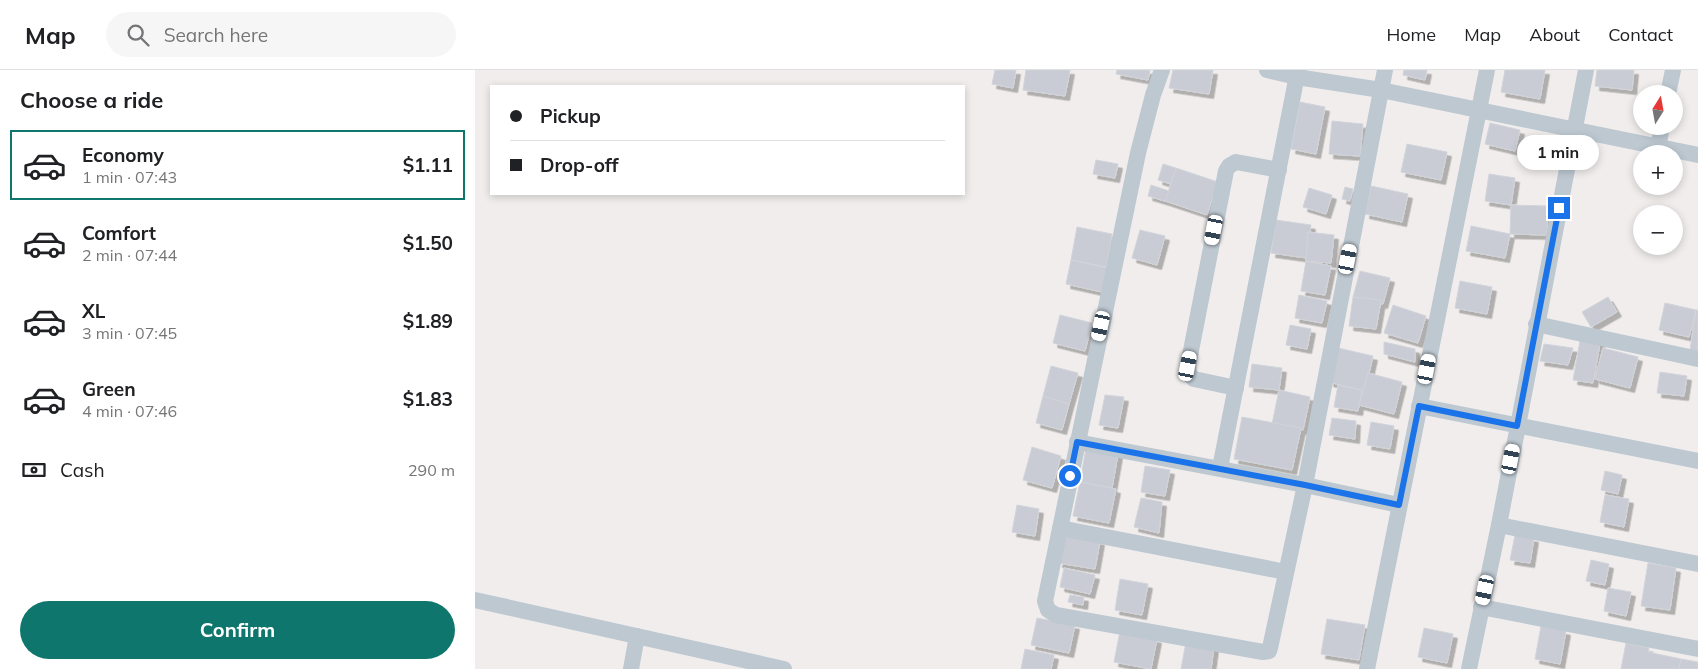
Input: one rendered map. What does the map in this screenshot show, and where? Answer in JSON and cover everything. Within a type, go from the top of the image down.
[{"type":"street","points":[[1162,70],[1151,102],[1138,153],[1045,601],[1048,610],[1056,615],[1259,652],[1266,652],[1270,648],[1305,485],[1385,70]]},
{"type":"street","points":[[1267,70],[1298,73],[1643,145]]},
{"type":"street","points":[[1367,669],[1487,70]]},
{"type":"street","points":[[1469,669],[1499,525],[1586,70]]},
{"type":"street","points":[[1670,85],[1673,70]]},
{"type":"street","points":[[1220,468],[1298,73]]},
{"type":"street","points":[[1683,152],[1698,155]]},
{"type":"street","points":[[1236,388],[1194,379],[1189,374],[1188,366],[1226,171],[1229,166],[1236,162],[1279,170]]},
{"type":"street","points":[[1536,324],[1698,359]]},
{"type":"street","points":[[1419,406],[1698,461]]},
{"type":"street","points":[[1077,442],[1220,468],[1399,505]]},
{"type":"street","points":[[1499,525],[1698,564]]},
{"type":"street","points":[[1060,528],[1286,572]]},
{"type":"street","points":[[475,600],[784,669]]},
{"type":"street","points":[[1481,607],[1698,648]]},
{"type":"street","points":[[631,669],[637,636]]},
{"type":"building","points":[[995,70],[1016,70],[1013,88],[992,84]]},
{"type":"building","points":[[1026,70],[1070,70],[1065,96],[1023,90]]},
{"type":"building","points":[[1117,70],[1150,70],[1148,80],[1116,74]]},
{"type":"building","points":[[1173,70],[1213,70],[1209,94],[1169,88]]},
{"type":"building","points":[[1404,70],[1427,70],[1425,80],[1403,75]]},
{"type":"building","points":[[1505,70],[1545,70],[1540,99],[1501,92]]},
{"type":"building","points":[[1597,70],[1634,70],[1632,90],[1595,86]]},
{"type":"building","points":[[1300,102],[1325,107],[1316,154],[1291,149]]},
{"type":"building","points":[[1332,121],[1363,124],[1360,156],[1329,154]]},
{"type":"building","points":[[1490,123],[1520,130],[1515,151],[1485,144]]},
{"type":"building","points":[[1407,144],[1447,152],[1441,180],[1401,172]]},
{"type":"building","points":[[1096,160],[1118,164],[1115,178],[1093,174]]},
{"type":"building","points":[[1163,164],[1176,168],[1171,184],[1158,180]]},
{"type":"building","points":[[1176,168],[1218,182],[1207,215],[1165,201]]},
{"type":"building","points":[[1489,174],[1515,178],[1511,205],[1485,201]]},
{"type":"building","points":[[1151,185],[1169,191],[1165,201],[1148,196]]},
{"type":"building","points":[[1371,186],[1408,194],[1402,222],[1365,214]]},
{"type":"building","points":[[1345,187],[1353,189],[1350,201],[1342,199]]},
{"type":"building","points":[[1309,188],[1332,195],[1326,214],[1303,207]]},
{"type":"building","points":[[1511,205],[1548,206],[1547,235],[1510,234]]},
{"type":"building","points":[[1276,220],[1311,225],[1307,258],[1271,253]]},
{"type":"building","points":[[1471,226],[1510,234],[1505,258],[1466,251]]},
{"type":"building","points":[[1077,227],[1112,234],[1106,267],[1071,260]]},
{"type":"building","points":[[1140,230],[1165,236],[1157,265],[1132,258]]},
{"type":"building","points":[[1308,232],[1334,235],[1331,263],[1306,261]]},
{"type":"building","points":[[1071,260],[1107,268],[1102,292],[1066,284]]},
{"type":"building","points":[[1306,261],[1331,266],[1325,295],[1301,291]]},
{"type":"building","points":[[1360,271],[1390,278],[1383,304],[1353,297]]},
{"type":"building","points":[[1460,281],[1492,287],[1487,314],[1455,308]]},
{"type":"building","points":[[1299,295],[1327,301],[1322,323],[1295,318]]},
{"type":"building","points":[[1353,297],[1381,300],[1376,329],[1349,326]]},
{"type":"building","points":[[1608,297],[1617,312],[1591,327],[1582,312]]},
{"type":"building","points":[[1665,303],[1696,310],[1689,337],[1659,330]]},
{"type":"building","points":[[1393,305],[1426,316],[1418,343],[1384,333]]},
{"type":"building","points":[[1696,310],[1698,310],[1698,351],[1690,350]]},
{"type":"building","points":[[1060,315],[1092,323],[1085,351],[1053,343]]},
{"type":"building","points":[[1290,325],[1311,329],[1307,349],[1286,345]]},
{"type":"building","points":[[1581,335],[1601,338],[1593,383],[1573,380]]},
{"type":"building","points":[[1384,342],[1415,349],[1415,362],[1384,354]]},
{"type":"building","points":[[1544,344],[1573,348],[1568,365],[1540,361]]},
{"type":"building","points":[[1338,348],[1373,356],[1365,391],[1329,382]]},
{"type":"building","points":[[1603,348],[1638,357],[1630,388],[1595,379]]},
{"type":"building","points":[[1252,364],[1282,368],[1279,390],[1249,387]]},
{"type":"building","points":[[1051,366],[1078,373],[1069,404],[1043,396]]},
{"type":"building","points":[[1660,372],[1687,376],[1684,396],[1657,393]]},
{"type":"building","points":[[1368,373],[1402,382],[1394,414],[1359,405]]},
{"type":"building","points":[[1338,385],[1362,390],[1358,411],[1334,407]]},
{"type":"building","points":[[1279,390],[1310,397],[1303,430],[1272,424]]},
{"type":"building","points":[[1105,395],[1124,397],[1118,428],[1099,425]]},
{"type":"building","points":[[1043,396],[1069,404],[1062,430],[1036,423]]},
{"type":"building","points":[[1242,417],[1301,428],[1292,470],[1234,459]]},
{"type":"building","points":[[1332,418],[1356,421],[1355,439],[1329,435]]},
{"type":"building","points":[[1371,422],[1394,426],[1390,449],[1367,445]]},
{"type":"building","points":[[1032,447],[1061,456],[1052,488],[1023,480]]},
{"type":"building","points":[[1086,448],[1118,454],[1112,488],[1080,482]]},
{"type":"building","points":[[1145,466],[1170,470],[1165,496],[1141,492]]},
{"type":"building","points":[[1605,471],[1622,475],[1618,494],[1601,490]]},
{"type":"building","points":[[1080,482],[1116,489],[1109,523],[1073,516]]},
{"type":"building","points":[[1605,495],[1629,499],[1624,527],[1600,522]]},
{"type":"building","points":[[1141,498],[1162,502],[1159,533],[1134,527]]},
{"type":"building","points":[[1017,505],[1039,509],[1035,536],[1012,532]]},
{"type":"building","points":[[1063,535],[1100,541],[1095,569],[1058,563]]},
{"type":"building","points":[[1515,535],[1534,538],[1530,563],[1510,560]]},
{"type":"building","points":[[1591,560],[1609,564],[1605,585],[1586,581]]},
{"type":"building","points":[[1648,563],[1676,568],[1670,610],[1641,606]]},
{"type":"building","points":[[1064,568],[1095,575],[1090,594],[1060,587]]},
{"type":"building","points":[[1120,579],[1148,584],[1142,615],[1115,610]]},
{"type":"building","points":[[1608,588],[1631,592],[1626,616],[1604,611]]},
{"type":"building","points":[[1070,595],[1084,597],[1083,605],[1068,602]]},
{"type":"building","points":[[1037,618],[1075,625],[1069,653],[1031,645]]},
{"type":"building","points":[[1327,619],[1365,625],[1359,660],[1321,654]]},
{"type":"building","points":[[1541,626],[1566,631],[1560,664],[1535,659]]},
{"type":"building","points":[[1424,628],[1453,634],[1447,663],[1418,657]]},
{"type":"building","points":[[1120,631],[1157,639],[1151,669],[1114,662]]},
{"type":"building","points":[[1186,642],[1214,647],[1211,669],[1181,669]]},
{"type":"building","points":[[1626,643],[1649,648],[1648,652],[1681,659],[1679,669],[1621,669]]},
{"type":"building","points":[[1025,649],[1054,655],[1051,669],[1021,669]]},
{"type":"building","points":[[1681,659],[1698,662],[1698,669],[1679,669]]},
{"type":"route","points":[[1070,476],[1077,442],[1220,468],[1399,505],[1419,406],[1517,426],[1559,208]]}]
